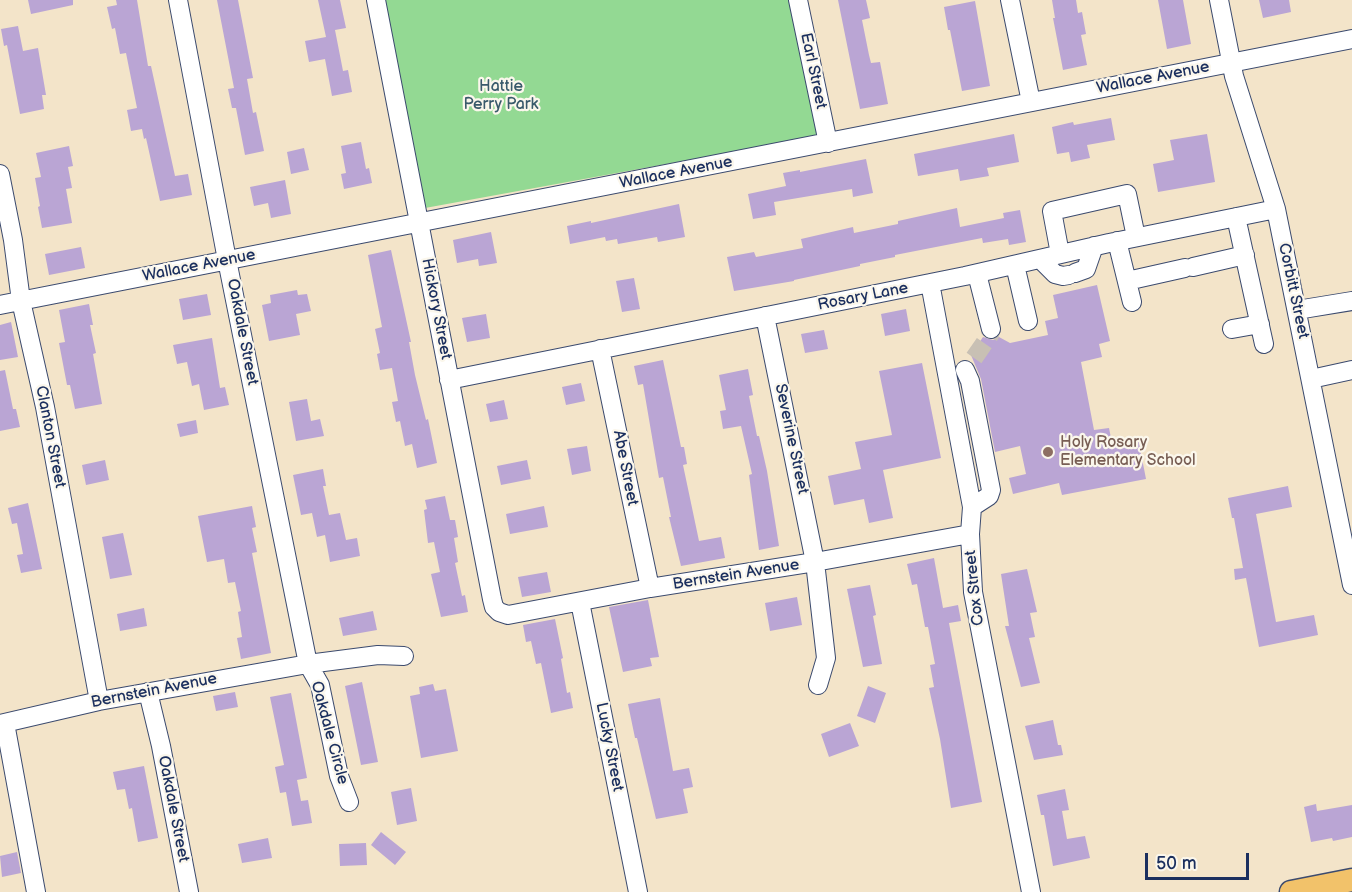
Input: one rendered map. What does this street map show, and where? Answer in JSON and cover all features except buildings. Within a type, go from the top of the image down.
[{"type":"main road","points":[[1301,891],[1352,880]]},
{"type":"street","name":"Oakdale Street","points":[[178,0],[227,260],[308,663]]},
{"type":"street","name":"Hickory Street","points":[[376,0],[492,599],[494,607],[503,614]]},
{"type":"street","name":"Earl Street","points":[[798,0],[828,143]]},
{"type":"street","points":[[1010,0],[1031,102]]},
{"type":"street","name":"Corbitt Street","points":[[1219,0],[1232,63],[1276,209],[1352,585]]},
{"type":"street","name":"Wallace Avenue","points":[[0,305],[1352,39]]},
{"type":"street","name":"Clanton Street","points":[[0,174],[21,301],[45,407],[99,701]]},
{"type":"street","points":[[1060,254],[1052,211],[1127,194],[1136,237]]},
{"type":"street","name":"Rosary Lane","points":[[449,380],[977,274],[1117,241],[1276,209]]},
{"type":"street","points":[[1236,217],[1264,344]]},
{"type":"street","points":[[1117,241],[1132,302]]},
{"type":"street","points":[[1041,259],[1055,274],[1063,276],[1072,274],[1086,269],[1094,246]]},
{"type":"street","points":[[1127,281],[1245,255]]},
{"type":"street","points":[[1016,265],[1029,321]]},
{"type":"street","points":[[977,274],[991,329]]},
{"type":"street","name":"Cox Street","points":[[930,283],[962,368],[964,462],[972,507],[970,534],[972,592],[1031,892]]},
{"type":"street","points":[[1297,310],[1352,301]]},
{"type":"street","name":"Severine Street","points":[[765,316],[815,562],[826,658],[818,685]]},
{"type":"street","points":[[1232,329],[1260,324]]},
{"type":"street","name":"Abe Street","points":[[600,349],[650,588]]},
{"type":"street","points":[[962,368],[970,381],[991,490],[989,496],[972,507]]},
{"type":"street","points":[[1311,379],[1352,370]]},
{"type":"street","points":[[964,462],[985,458]]},
{"type":"street","name":"Bernstein Avenue","points":[[503,614],[508,615],[650,588],[815,562],[970,534]]},
{"type":"street","name":"Lucky Street","points":[[580,602],[638,892]]},
{"type":"street","name":"Bernstein Avenue","points":[[3,723],[99,701],[308,663],[378,655],[404,656]]},
{"type":"street","name":"Oakdale Circle","points":[[308,663],[320,685],[339,776],[350,802]]},
{"type":"street","name":"Oakdale Street","points":[[148,692],[161,746],[189,892]]},
{"type":"street","points":[[3,723],[36,892]]},
{"type":"green space","name":"Hattie Perry Park","points":[[385,0],[793,0],[820,136],[425,208]]},
{"type":"tunnel","points":[[974,358],[990,335],[991,329]]},
{"type":"place","name":"Holy Rosary Elementary School","points":[[1048,452]]}]
